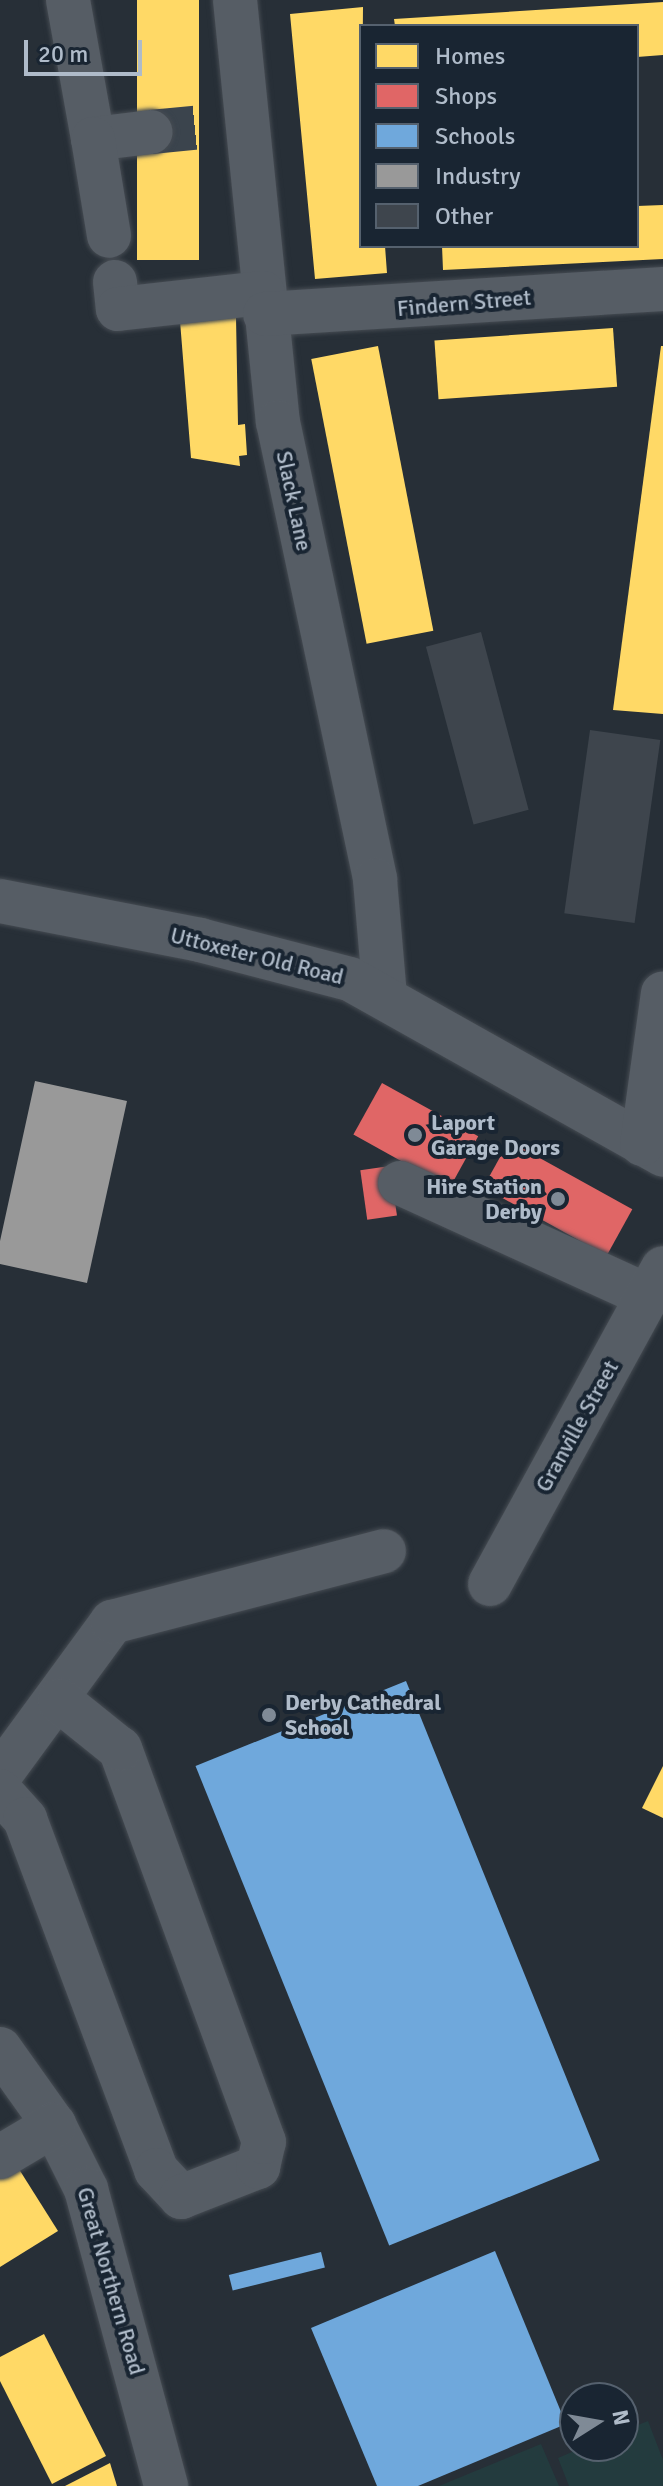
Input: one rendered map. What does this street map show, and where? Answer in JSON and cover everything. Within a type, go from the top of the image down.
[{"type":"street","points":[[68,0],[109,236]]},
{"type":"street","name":"Slack Lane","points":[[235,0],[230,125],[264,304],[278,422],[375,880],[385,996]]},
{"type":"street","points":[[93,139],[151,132]]},
{"type":"street","name":"Findern Street","points":[[115,282],[118,309],[663,289]]},
{"type":"street","name":"Uttoxeter Old Road","points":[[0,901],[314,967],[385,996],[652,1149]]},
{"type":"street","points":[[652,1149],[663,993]]},
{"type":"street","points":[[400,1183],[655,1282]]},
{"type":"street","name":"Granville Street","points":[[490,1584],[655,1282]]},
{"type":"street","points":[[0,1775],[59,1700],[112,1622],[384,1551]]},
{"type":"street","points":[[0,1791],[25,1819],[156,2170],[181,2197],[258,2167],[264,2142],[120,1749],[59,1700]]},
{"type":"street","name":"Great Northern Road","points":[[0,2049],[54,2125],[86,2189],[166,2486]]},
{"type":"street","points":[[0,2157],[54,2125]]},
{"type":"green space","points":[[648,2421],[663,2460],[663,2486],[569,2486],[560,2462],[639,2462],[639,2425]]},
{"type":"green space","points":[[541,2444],[559,2486],[439,2486]]},
{"type":"building: Homes","points":[[137,0],[199,0],[199,260],[137,260]]},
{"type":"building: Homes","points":[[663,2],[663,55],[639,57],[639,24],[395,24],[394,19]]},
{"type":"building: Homes","points":[[363,7],[363,24],[359,24],[359,248],[385,248],[387,273],[315,279],[290,14]]},
{"type":"building: Homes","points":[[663,205],[663,259],[443,270],[442,248],[639,248],[639,206]]},
{"type":"building: Homes","points":[[236,317],[238,425],[245,424],[247,455],[239,456],[240,466],[191,458],[180,321]]},
{"type":"building: Homes","points":[[613,328],[617,387],[439,399],[434,340]]},
{"type":"building: Homes","points":[[378,346],[433,631],[367,644],[311,359]]},
{"type":"building: Homes","points":[[663,346],[663,714],[613,710]]},
{"type":"building: Homes","points":[[663,1766],[663,1818],[642,1808]]},
{"type":"building: Homes","points":[[17,2166],[58,2231],[0,2267],[0,2177]]},
{"type":"building: Homes","points":[[44,2334],[106,2456],[52,2484],[0,2381],[0,2357]]},
{"type":"building: Homes","points":[[110,2463],[117,2486],[65,2486]]},
{"type":"building: Shops","name":"Laport Garage Doors","points":[[382,1083],[478,1136],[450,1188],[353,1135]]},
{"type":"building: Shops","name":"Hire Station Derby","points":[[509,1141],[632,1209],[607,1256],[483,1187]]},
{"type":"building: Shops","points":[[390,1166],[397,1216],[367,1220],[360,1170]]},
{"type":"building: Schools","points":[[406,1681],[600,2160],[389,2245],[196,1766]]},
{"type":"building: Schools","points":[[495,2251],[559,2407],[559,2427],[418,2486],[377,2486],[311,2328]]},
{"type":"building: Schools","points":[[321,2252],[325,2268],[233,2291],[229,2275]]},
{"type":"building: Industry","points":[[35,1081],[127,1101],[87,1283],[0,1264],[0,1241]]},
{"type":"building: Other","points":[[481,632],[529,810],[474,824],[426,647]]},
{"type":"building: Other","points":[[590,730],[660,740],[635,923],[564,913]]},
{"type":"tunnel","points":[[151,132],[212,126]]},
{"type":"place","name":"Laport Garage Doors","points":[[415,1135]]},
{"type":"place","name":"Hire Station Derby","points":[[558,1199]]},
{"type":"place","name":"Derby Cathedral School","points":[[269,1715]]}]
